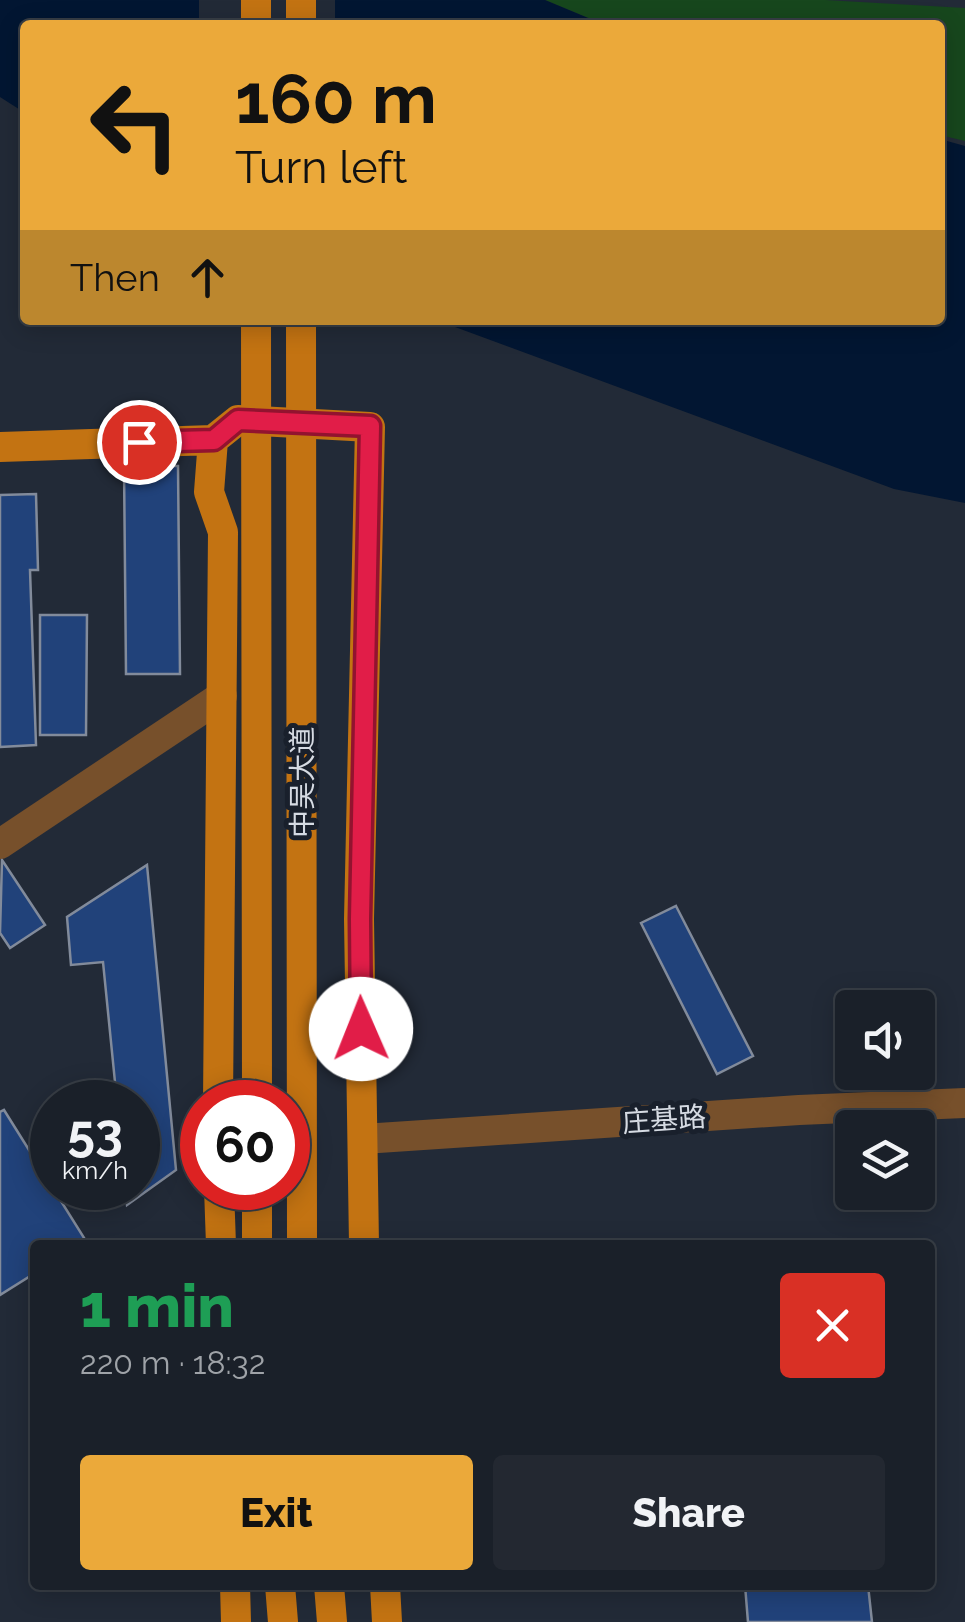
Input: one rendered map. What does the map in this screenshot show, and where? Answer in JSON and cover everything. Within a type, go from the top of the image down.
[{"type":"main road","name":"中吴大道","points":[[256,325],[257,1080]]},
{"type":"main road","name":"中吴大道","points":[[301,325],[302,1240]]},
{"type":"main road","points":[[0,447],[214,440],[238,420],[370,426],[360,919],[364,1240]]},
{"type":"main road","points":[[214,440],[209,492],[222,532],[218,1080]]},
{"type":"main road","points":[[220,1210],[221,1240]]},
{"type":"main road","points":[[257,1210],[258,1240]]},
{"type":"main road","points":[[235,1590],[236,1622]]},
{"type":"main road","points":[[280,1590],[283,1622]]},
{"type":"main road","points":[[329,1590],[332,1622]]},
{"type":"main road","points":[[385,1590],[387,1622]]},
{"type":"street","points":[[0,844],[222,696]]},
{"type":"street","name":"庄基路","points":[[362,1138],[965,1102]]},
{"type":"green space","points":[[545,0],[825,0],[965,8],[965,141],[945,136],[945,20],[593,20]]},
{"type":"water","points":[[0,0],[545,0],[593,20],[20,20],[20,110],[0,97]]},
{"type":"water","points":[[945,140],[965,146],[965,503],[894,489],[450,325],[945,325]]},
{"type":"pier","points":[[199,0],[335,0],[335,20],[199,20]]},
{"type":"building","points":[[124,466],[178,466],[180,674],[126,674]]},
{"type":"building","points":[[36,494],[38,570],[30,570],[36,745],[0,747],[0,495]]},
{"type":"building","points":[[40,615],[87,615],[86,735],[40,735]]},
{"type":"building","points":[[2,860],[45,925],[10,948],[0,933]]},
{"type":"building","points":[[147,865],[176,1170],[160,1181],[160,1080],[115,1080],[103,962],[71,965],[67,917]]},
{"type":"building","points":[[676,906],[753,1056],[717,1074],[641,923]]},
{"type":"building","points":[[4,1110],[30,1152],[30,1210],[67,1210],[85,1240],[30,1240],[30,1276],[0,1295],[0,1112]]},
{"type":"building","points":[[745,1590],[869,1590],[872,1622],[748,1622]]},
{"type":"route","points":[[139,442],[214,440],[238,420],[370,426],[361,1029]]}]
